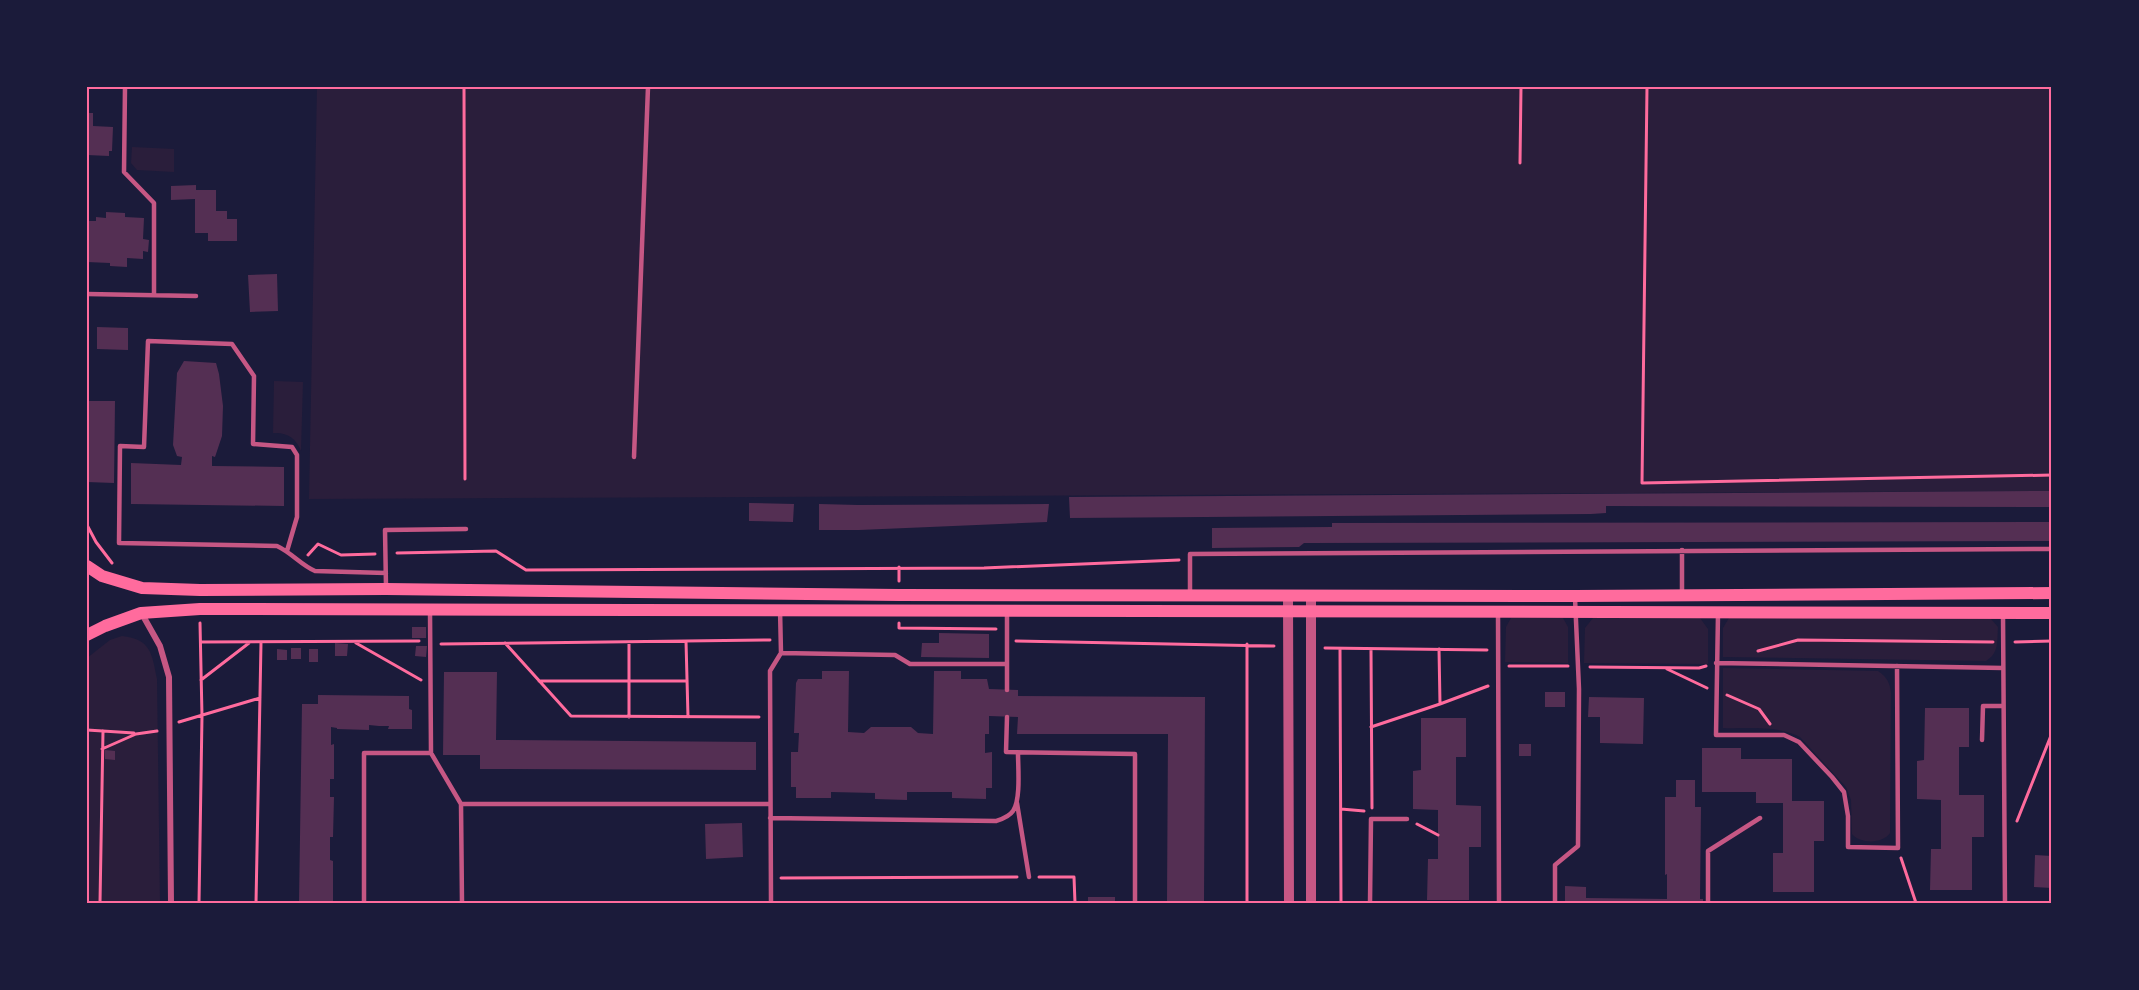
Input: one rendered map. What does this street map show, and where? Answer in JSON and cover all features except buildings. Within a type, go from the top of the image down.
[{"type":"main road","points":[[87,566],[102,576],[142,588],[1190,596],[2052,593]]},
{"type":"main road","points":[[87,635],[141,613],[200,609],[780,608],[1310,612],[2052,613]]},
{"type":"street","points":[[1288,596],[1289,903]]},
{"type":"street","points":[[1311,596],[1311,903]]},
{"type":"street","points":[[141,613],[160,646],[170,685],[171,903]]},
{"type":"lane","points":[[125,87],[124,171],[154,203],[154,294]]},
{"type":"lane","points":[[634,457],[648,87]]},
{"type":"lane","points":[[87,294],[196,296]]},
{"type":"lane","points":[[287,551],[297,517],[297,455],[292,447],[253,444],[254,376],[232,344],[148,341],[144,447],[120,446],[119,543],[277,546],[287,551],[305,567],[315,571],[386,573]]},
{"type":"lane","points":[[386,589],[385,530],[466,529]]},
{"type":"lane","points":[[1190,596],[1190,554],[2052,549]]},
{"type":"lane","points":[[1682,550],[1682,595]]},
{"type":"lane","points":[[1555,903],[1556,865],[1578,846],[1579,689],[1575,596]]},
{"type":"lane","points":[[429,608],[431,753],[461,804],[462,903]]},
{"type":"lane","points":[[771,903],[770,671],[781,653],[780,608]]},
{"type":"lane","points":[[1007,609],[1007,690]]},
{"type":"lane","points":[[1498,611],[1499,903]]},
{"type":"lane","points":[[1718,611],[1716,735],[1784,735],[1799,742],[1844,792],[1848,816],[1848,847],[1898,848],[1897,666]]},
{"type":"lane","points":[[2002,613],[2005,903]]},
{"type":"lane","points":[[781,653],[895,655],[910,664],[1007,664]]},
{"type":"lane","points":[[1716,663],[2003,668]]},
{"type":"lane","points":[[1982,740],[1983,705],[2003,706]]},
{"type":"lane","points":[[1007,717],[1006,752],[1135,754],[1135,903]]},
{"type":"lane","points":[[364,903],[364,753],[431,753]]},
{"type":"lane","points":[[1018,753],[1017,803],[1029,878]]},
{"type":"lane","points":[[770,818],[996,821],[1013,812],[1017,803]]},
{"type":"lane","points":[[461,804],[770,804]]},
{"type":"lane","points":[[1708,903],[1708,851],[1760,818]]},
{"type":"lane","points":[[1370,903],[1371,819],[1407,819]]},
{"type":"path","points":[[464,87],[465,478]]},
{"type":"path","points":[[1520,163],[1521,87]]},
{"type":"path","points":[[1647,87],[1642,483],[2052,475]]},
{"type":"path","points":[[87,525],[111,562],[118,566]]},
{"type":"path","points":[[301,562],[318,544],[342,555],[496,551],[526,570],[984,568],[1190,560]]},
{"type":"path","points":[[964,628],[964,634]]},
{"type":"path","points":[[199,903],[201,642],[430,642],[441,644],[781,640]]},
{"type":"path","points":[[686,641],[687,717]]},
{"type":"path","points":[[1007,641],[1247,644],[1289,647]]},
{"type":"path","points":[[354,642],[430,685]]},
{"type":"path","points":[[629,642],[629,717]]},
{"type":"path","points":[[201,680],[249,643]]},
{"type":"path","points":[[256,903],[261,643]]},
{"type":"path","points":[[504,643],[571,716],[770,717]]},
{"type":"path","points":[[1247,644],[1247,903]]},
{"type":"path","points":[[1310,648],[1497,650]]},
{"type":"path","points":[[1340,649],[1341,903]]},
{"type":"path","points":[[1341,809],[1372,811],[1371,649]]},
{"type":"path","points":[[1439,649],[1440,704]]},
{"type":"path","points":[[539,681],[687,681]]},
{"type":"path","points":[[1371,727],[1498,682]]},
{"type":"path","points":[[87,730],[136,734],[156,732],[171,724],[260,698]]},
{"type":"path","points":[[100,903],[103,731]]},
{"type":"path","points":[[2005,851],[2052,733]]},
{"type":"path","points":[[102,749],[136,734]]},
{"type":"path","points":[[1407,819],[1438,835]]},
{"type":"path","points":[[1898,848],[1916,903]]},
{"type":"path","points":[[770,878],[1074,877],[1075,903]]},
{"type":"shaded area","points":[[317,87],[2052,87],[2052,491],[309,499]]},
{"type":"shaded area","points":[[132,147],[174,149],[174,172],[137,170],[131,163]]},
{"type":"shaded area","points":[[274,381],[303,382],[301,451],[290,437],[273,433]]},
{"type":"shaded area","points":[[1511,618],[1563,618],[1568,627],[1568,663],[1505,662],[1506,627]]},
{"type":"shaded area","points":[[1593,618],[1700,618],[1708,629],[1708,664],[1584,663],[1585,628]]},
{"type":"shaded area","points":[[1729,618],[1991,619],[1998,627],[1995,651],[1986,661],[1723,657],[1723,628]]},
{"type":"shaded area","points":[[122,636],[139,640],[144,644],[154,662],[157,679],[160,903],[87,903],[87,658],[110,640]]},
{"type":"shaded area","points":[[1723,668],[1878,671],[1884,676],[1889,683],[1891,693],[1890,833],[1887,837],[1877,841],[1866,841],[1852,834],[1851,800],[1846,787],[1800,737],[1772,729],[1723,728]]}]
